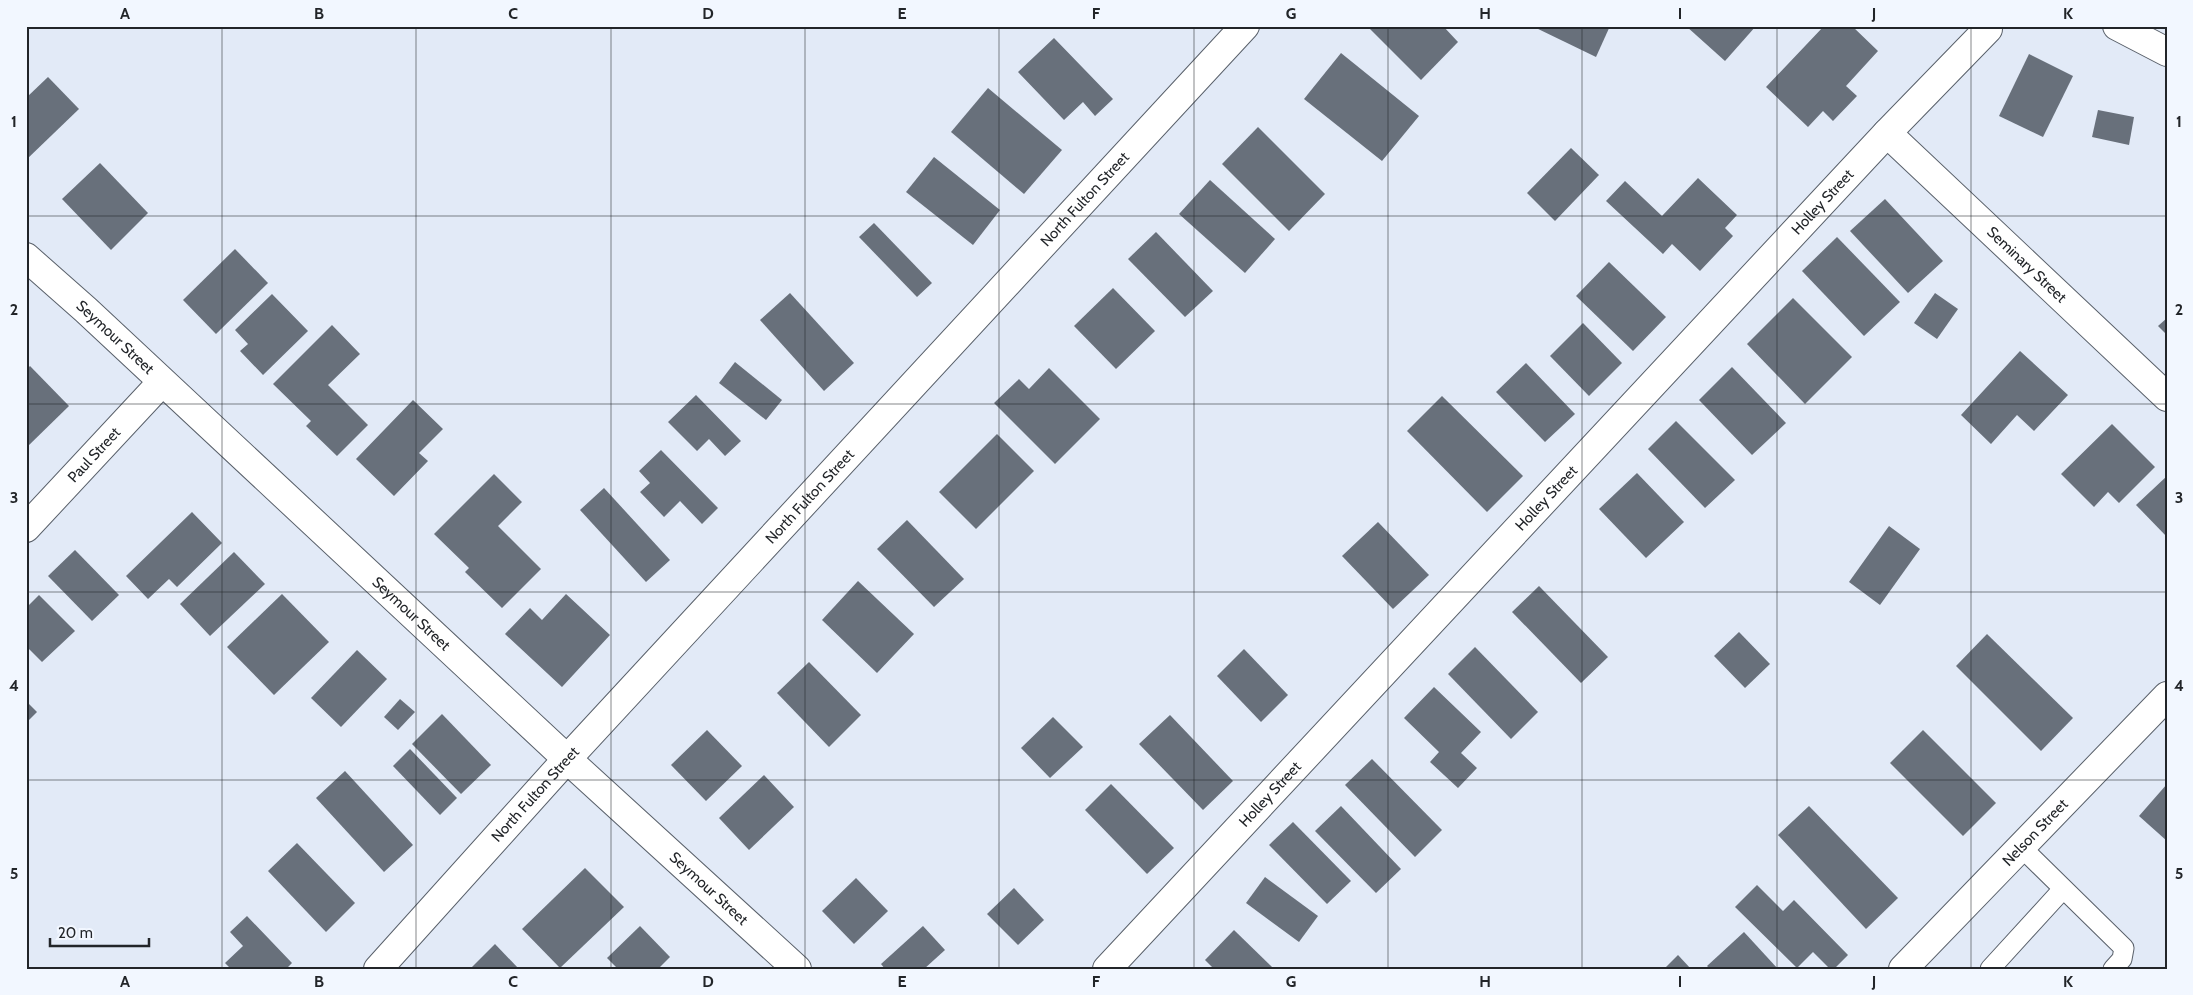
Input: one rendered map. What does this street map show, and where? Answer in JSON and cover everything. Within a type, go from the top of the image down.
[{"type":"main road","name":"North Fulton Street","points":[[378,969],[567,759],[1245,26]]},
{"type":"main road","points":[[2117,26],[2167,52]]},
{"type":"main road","name":"Holley Street","points":[[1107,969],[1887,133],[1988,29]]},
{"type":"main road","name":"Seminary Street","points":[[1887,133],[2167,397]]},
{"type":"main road","name":"Seymour Street","points":[[26,257],[86,310],[567,759],[797,969]]},
{"type":"main road","name":"Paul Street","points":[[26,528],[162,382]]},
{"type":"main road","name":"Nelson Street","points":[[1903,969],[2167,696]]},
{"type":"lane","points":[[2021,847],[2124,948],[2122,959],[2113,969]]},
{"type":"lane","points":[[1990,969],[2063,889]]},
{"type":"building","points":[[1367,26],[1443,26],[1458,42],[1421,80]]},
{"type":"building","points":[[1532,26],[1610,26],[1596,57]]},
{"type":"building","points":[[1686,26],[1756,26],[1725,61]]},
{"type":"building","points":[[1824,26],[1852,26],[1878,51],[1846,86],[1857,96],[1833,121],[1823,111],[1808,127],[1766,87]]},
{"type":"building","points":[[1054,38],[1113,99],[1095,116],[1083,102],[1064,120],[1018,72]]},
{"type":"building","points":[[1341,53],[1419,116],[1382,161],[1304,99]]},
{"type":"building","points":[[2029,54],[2073,76],[2043,137],[1999,116]]},
{"type":"building","points":[[48,77],[79,109],[26,160],[26,98]]},
{"type":"building","points":[[988,88],[1062,150],[1024,194],[951,132]]},
{"type":"building","points":[[2098,110],[2134,117],[2129,145],[2092,137]]},
{"type":"building","points":[[1258,127],[1325,194],[1289,231],[1222,164]]},
{"type":"building","points":[[1571,148],[1599,175],[1555,221],[1527,193]]},
{"type":"building","points":[[934,157],[1000,210],[973,245],[906,192]]},
{"type":"building","points":[[100,163],[148,213],[111,250],[62,199]]},
{"type":"building","points":[[1698,178],[1737,215],[1725,228],[1733,236],[1700,271],[1672,244],[1663,254],[1606,201],[1625,181],[1662,216]]},
{"type":"building","points":[[1210,180],[1275,239],[1245,273],[1179,214]]},
{"type":"building","points":[[1885,199],[1943,261],[1908,293],[1850,231]]},
{"type":"building","points":[[874,223],[932,283],[917,297],[859,237]]},
{"type":"building","points":[[1156,232],[1213,291],[1185,317],[1128,259]]},
{"type":"building","points":[[1837,237],[1900,302],[1864,336],[1802,271]]},
{"type":"building","points":[[235,249],[268,283],[216,334],[183,300]]},
{"type":"building","points":[[1609,262],[1666,317],[1633,351],[1576,296]]},
{"type":"building","points":[[1113,288],[1155,331],[1116,369],[1074,326]]},
{"type":"building","points":[[790,293],[854,363],[824,391],[760,320]]},
{"type":"building","points":[[1935,293],[1958,309],[1937,339],[1914,323]]},
{"type":"building","points":[[272,294],[308,331],[263,375],[240,351],[248,344],[235,330]]},
{"type":"building","points":[[1793,298],[1852,357],[1805,404],[1747,344]]},
{"type":"building","points":[[2167,318],[2167,335],[2158,326]]},
{"type":"building","points":[[1583,323],[1622,363],[1589,396],[1550,356]]},
{"type":"building","points":[[332,325],[360,354],[328,385],[368,425],[337,456],[306,426],[311,421],[273,384]]},
{"type":"building","points":[[2020,351],[2068,395],[2034,431],[2017,415],[1991,444],[1961,415]]},
{"type":"building","points":[[735,362],[782,400],[766,420],[719,383]]},
{"type":"building","points":[[1526,363],[1575,414],[1545,442],[1496,392]]},
{"type":"building","points":[[30,366],[69,406],[26,448],[26,370]]},
{"type":"building","points":[[1732,367],[1786,423],[1752,455],[1699,400]]},
{"type":"building","points":[[1049,368],[1100,419],[1055,464],[994,403],[1019,379],[1029,389]]},
{"type":"building","points":[[696,395],[741,441],[725,456],[709,439],[697,451],[668,422]]},
{"type":"building","points":[[1442,396],[1523,476],[1487,512],[1407,431]]},
{"type":"building","points":[[413,400],[443,429],[419,453],[428,461],[394,496],[356,459]]},
{"type":"building","points":[[1676,421],[1735,480],[1705,508],[1648,449]]},
{"type":"building","points":[[2112,424],[2155,467],[2119,503],[2108,492],[2094,507],[2061,474]]},
{"type":"building","points":[[997,434],[1034,471],[976,529],[939,492]]},
{"type":"building","points":[[661,450],[718,508],[702,524],[680,501],[664,517],[640,492],[650,483],[639,471]]},
{"type":"building","points":[[1637,473],[1684,522],[1646,558],[1599,509]]},
{"type":"building","points":[[494,474],[522,502],[498,526],[541,569],[502,608],[465,572],[469,568],[434,534]]},
{"type":"building","points":[[2167,476],[2167,537],[2136,505]]},
{"type":"building","points":[[604,488],[670,560],[646,582],[580,510]]},
{"type":"building","points":[[192,512],[222,543],[177,587],[169,579],[148,599],[126,576]]},
{"type":"building","points":[[907,520],[964,579],[934,607],[877,549]]},
{"type":"building","points":[[1378,522],[1429,575],[1393,609],[1342,556]]},
{"type":"building","points":[[1889,526],[1920,549],[1880,605],[1849,582]]},
{"type":"building","points":[[75,550],[119,595],[92,621],[48,576]]},
{"type":"building","points":[[234,552],[265,584],[210,636],[180,604]]},
{"type":"building","points":[[858,581],[914,634],[877,673],[822,620]]},
{"type":"building","points":[[1539,586],[1608,657],[1581,683],[1512,612]]},
{"type":"building","points":[[282,594],[329,642],[274,695],[227,647]]},
{"type":"building","points":[[566,594],[610,635],[562,687],[505,634],[530,608],[542,620]]},
{"type":"building","points":[[39,595],[75,631],[42,662],[26,646],[26,608]]},
{"type":"building","points":[[1739,632],[1770,664],[1745,688],[1714,656]]},
{"type":"building","points":[[1987,634],[2073,718],[2041,751],[1956,666]]},
{"type":"building","points":[[1475,647],[1538,712],[1511,739],[1448,674]]},
{"type":"building","points":[[1244,649],[1288,695],[1261,722],[1217,676]]},
{"type":"building","points":[[357,650],[387,679],[341,727],[311,698]]},
{"type":"building","points":[[809,662],[861,715],[829,747],[777,693]]},
{"type":"building","points":[[1434,687],[1481,732],[1461,753],[1477,768],[1458,788],[1430,762],[1439,752],[1404,718]]},
{"type":"building","points":[[400,699],[415,712],[398,730],[384,717]]},
{"type":"building","points":[[26,701],[37,712],[26,723]]},
{"type":"building","points":[[442,714],[491,765],[461,794],[412,744]]},
{"type":"building","points":[[1170,715],[1233,781],[1203,810],[1139,744]]},
{"type":"building","points":[[1053,717],[1083,747],[1050,778],[1021,748]]},
{"type":"building","points":[[707,730],[742,766],[706,801],[671,765]]},
{"type":"building","points":[[1923,730],[1996,803],[1963,836],[1890,763]]},
{"type":"building","points":[[410,749],[457,798],[440,815],[393,766]]},
{"type":"building","points":[[1372,759],[1442,830],[1415,857],[1345,785]]},
{"type":"building","points":[[345,771],[413,845],[384,872],[316,798]]},
{"type":"building","points":[[764,775],[794,807],[749,850],[719,818]]},
{"type":"building","points":[[1111,784],[1174,848],[1147,874],[1085,810]]},
{"type":"building","points":[[2167,784],[2167,841],[2139,816]]},
{"type":"building","points":[[1341,806],[1401,869],[1376,893],[1315,831]]},
{"type":"building","points":[[1809,806],[1898,898],[1866,929],[1778,835]]},
{"type":"building","points":[[1293,822],[1351,881],[1327,904],[1269,845]]},
{"type":"building","points":[[297,843],[355,903],[326,932],[268,871]]},
{"type":"building","points":[[585,868],[624,907],[560,968],[522,929]]},
{"type":"building","points":[[1265,877],[1318,916],[1299,942],[1246,903]]},
{"type":"building","points":[[856,878],[888,911],[854,944],[822,911]]},
{"type":"building","points":[[1757,885],[1783,911],[1794,900],[1848,955],[1834,969],[1830,969],[1813,952],[1797,968],[1735,907]]},
{"type":"building","points":[[1014,888],[1044,920],[1018,945],[987,914]]},
{"type":"building","points":[[247,916],[292,963],[286,969],[231,969],[225,963],[243,946],[230,932]]},
{"type":"building","points":[[640,926],[670,957],[658,969],[618,969],[607,958]]},
{"type":"building","points":[[923,926],[945,950],[924,969],[885,969],[881,964]]},
{"type":"building","points":[[1234,930],[1274,969],[1214,969],[1205,960]]},
{"type":"building","points":[[1744,932],[1778,969],[1710,969],[1707,966]]},
{"type":"building","points":[[495,944],[519,969],[470,969]]},
{"type":"building","points":[[1678,955],[1691,969],[1664,969]]}]
